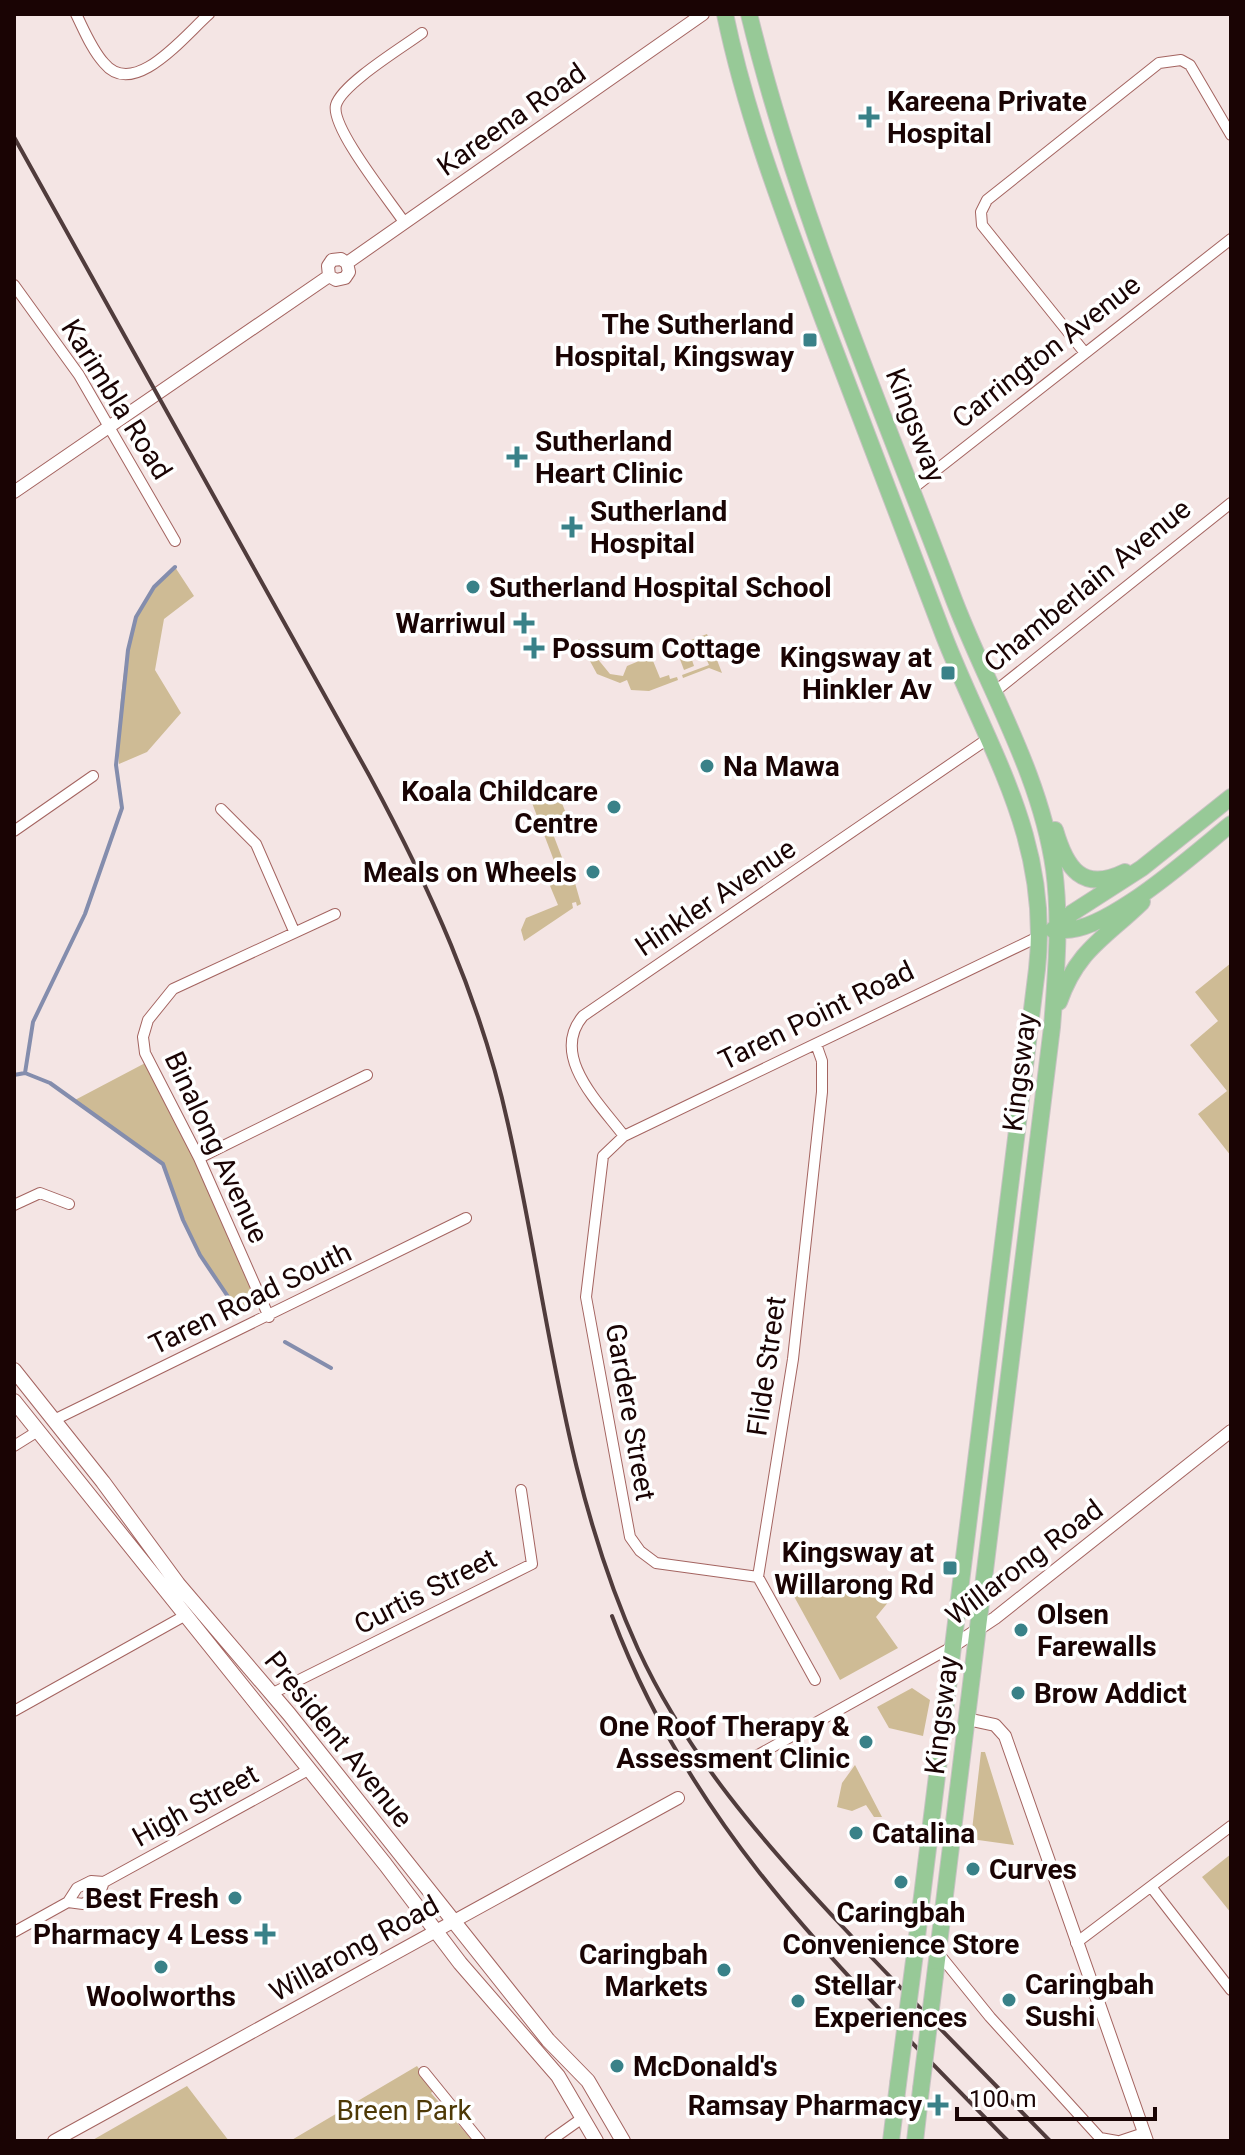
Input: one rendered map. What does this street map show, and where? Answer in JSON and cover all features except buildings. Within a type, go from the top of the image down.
[{"type":"main road","name":"Kingsway","points":[[714,14],[741,79]]},
{"type":"main road","name":"Kingsway","points":[[725,14],[761,153],[893,504],[973,703],[1012,788],[1030,843],[1040,936],[891,2141]]},
{"type":"main road","name":"Kingsway","points":[[743,14],[759,55]]},
{"type":"main road","name":"Kingsway","points":[[749,14],[805,204],[912,489],[993,693],[1026,767],[1054,867],[1057,929],[1052,1027],[915,2141]]},
{"type":"main road","name":"Carrington Avenue","points":[[893,504],[912,489]]},
{"type":"main road","name":"Chamberlain Avenue","points":[[973,703],[993,693]]},
{"type":"main road","points":[[989,738],[1010,729]]},
{"type":"main road","points":[[1026,767],[1044,794],[1068,863],[1080,875],[1108,879],[1160,855]]},
{"type":"main road","name":"Taren Point Road","points":[[1040,936],[1057,929],[1072,913],[1160,855],[1231,797]]},
{"type":"main road","name":"Taren Point Road","points":[[1057,929],[1071,931],[1096,922],[1171,872],[1231,824]]},
{"type":"main road","points":[[1052,1027],[1069,977],[1082,955],[1171,872]]},
{"type":"main road","name":"President Avenue","points":[[14,1370],[178,1584],[325,1760],[557,2050],[594,2089],[623,2141]]},
{"type":"main road","name":"President Avenue","points":[[14,1401],[310,1769],[435,1930],[558,2076],[596,2141]]},
{"type":"main road","points":[[38,1431],[54,1420]]},
{"type":"main road","points":[[255,1702],[271,1694]]},
{"type":"main road","points":[[310,1769],[325,1760]]},
{"type":"main road","points":[[557,2050],[562,2068],[584,2105],[581,2119]]},
{"type":"street","points":[[76,14],[103,62],[115,74],[133,77],[149,67],[209,14]]},
{"type":"street","name":"Kareena Road","points":[[110,425],[329,276],[336,280],[345,278],[349,272],[347,263],[703,14]]},
{"type":"street","points":[[404,222],[344,134],[335,111],[339,99],[351,86],[422,33]]},
{"type":"street","points":[[1085,353],[982,225],[981,212],[987,200],[1159,63],[1169,60],[1181,60],[1190,65],[1231,135]]},
{"type":"street","name":"Carrington Avenue","points":[[912,489],[1231,239]]},
{"type":"street","name":"Karimbla Road","points":[[14,285],[110,425],[175,541]]},
{"type":"street","points":[[14,492],[110,425]]},
{"type":"street","name":"Chamberlain Avenue","points":[[993,693],[1231,503]]},
{"type":"street","name":"Hinkler Avenue","points":[[624,1136],[582,1078],[572,1057],[571,1034],[583,1016],[989,738]]},
{"type":"street","points":[[14,831],[93,776]]},
{"type":"street","points":[[221,809],[256,844],[294,931]]},
{"type":"street","name":"Binalong Avenue","points":[[269,1317],[199,1158],[145,1053],[148,1020],[173,989],[335,914]]},
{"type":"street","name":"Taren Point Road","points":[[603,1156],[624,1136],[1040,936]]},
{"type":"street","name":"Flide Street","points":[[758,1577],[793,1359],[822,1092],[822,1061],[816,1044]]},
{"type":"street","points":[[199,1158],[367,1075]]},
{"type":"street","name":"Gardere Street","points":[[603,1156],[586,1297],[630,1537],[643,1555],[656,1563],[758,1577]]},
{"type":"street","points":[[14,1205],[40,1193],[69,1204]]},
{"type":"street","name":"Taren Road South","points":[[54,1420],[466,1218]]},
{"type":"street","points":[[14,1446],[38,1431]]},
{"type":"street","name":"Willarong Road","points":[[749,1760],[978,1631],[1231,1431]]},
{"type":"street","name":"Curtis Street","points":[[271,1694],[532,1564],[521,1490]]},
{"type":"street","points":[[758,1577],[815,1680]]},
{"type":"street","points":[[14,1711],[186,1615]]},
{"type":"street","points":[[937,1952],[984,2010],[1100,2138],[1119,2141],[1145,2137],[1005,1736],[995,1725],[967,1719]]},
{"type":"street","name":"High Street","points":[[14,1932],[68,1902],[77,1888],[91,1881],[104,1882],[310,1769]]},
{"type":"street","name":"Willarong Road","points":[[54,2141],[678,1798]]},
{"type":"street","points":[[1076,1943],[1231,1826]]},
{"type":"street","name":"High Street","points":[[68,1902],[83,1904],[99,1895],[104,1882]]},
{"type":"street","points":[[1152,1888],[1231,1990]]},
{"type":"street","points":[[424,2072],[480,2141]]},
{"type":"street","points":[[550,2141],[581,2119]]},
{"type":"green space","points":[[175,567],[194,596],[164,619],[155,670],[181,713],[147,752],[119,764],[122,689],[132,629],[145,602]]},
{"type":"green space","points":[[707,634],[722,673],[709,668],[683,678],[682,675],[709,665],[702,649],[690,654],[694,666],[684,670],[675,646]]},
{"type":"green space","points":[[578,639],[610,674],[623,676],[627,666],[651,656],[660,678],[669,675],[670,679],[677,677],[678,680],[649,691],[631,690],[627,680],[620,683],[597,674]]},
{"type":"green space","points":[[529,795],[560,798],[570,824],[553,834],[566,868],[571,869],[581,904],[577,906],[576,902],[572,903],[573,908],[524,941],[521,930],[526,918],[558,905],[545,874],[556,866]]},
{"type":"green space","points":[[1231,963],[1231,1156],[1198,1114],[1227,1091],[1190,1045],[1218,1021],[1195,992]]},
{"type":"green space","points":[[149,1061],[262,1301],[239,1313],[200,1255],[183,1220],[163,1164],[75,1100]]},
{"type":"green space","points":[[785,1580],[894,1595],[876,1617],[898,1648],[840,1680]]},
{"type":"green space","points":[[912,1688],[930,1700],[923,1736],[889,1728],[877,1707]]},
{"type":"green space","points":[[981,1752],[985,1752],[1014,1845],[971,1839]]},
{"type":"green space","points":[[855,1765],[882,1817],[874,1817],[866,1805],[852,1811],[837,1807],[842,1783]]},
{"type":"green space","points":[[1231,1854],[1231,1913],[1202,1877]]},
{"type":"green space","name":"Breen Park","points":[[417,2066],[434,2090],[431,2093],[473,2141],[290,2141]]},
{"type":"green space","points":[[187,2086],[229,2141],[91,2141]]},
{"type":"waterway","points":[[25,1073],[33,1022],[85,914],[122,808],[116,765],[128,650],[136,617],[154,587],[175,567]]},
{"type":"waterway","points":[[14,1075],[25,1073],[50,1083],[163,1164],[183,1220],[200,1255],[239,1313]]},
{"type":"waterway","points":[[285,1342],[331,1368]]},
{"type":"railway","points":[[14,137],[369,775],[451,945],[497,1078],[574,1456],[591,1521],[612,1586],[657,1688],[703,1761],[756,1830],[893,1980],[1050,2141]]},
{"type":"railway","points":[[612,1616],[646,1695],[686,1768],[732,1836],[781,1900],[834,1961],[1008,2141]]},
{"type":"place","name":"Kareena Private Hospital","points":[[869,117]]},
{"type":"place","name":"The Sutherland Hospital, Kingsway","points":[[810,340]]},
{"type":"place","name":"Sutherland Heart Clinic","points":[[517,457]]},
{"type":"place","name":"Sutherland Hospital","points":[[572,527]]},
{"type":"place","name":"Sutherland Hospital School","points":[[473,587]]},
{"type":"place","name":"Warriwul","points":[[524,623]]},
{"type":"place","name":"Possum Cottage","points":[[534,648]]},
{"type":"place","name":"Kingsway at Hinkler Av","points":[[948,673]]},
{"type":"place","name":"Na Mawa","points":[[707,766]]},
{"type":"place","name":"Koala Childcare Centre","points":[[614,807]]},
{"type":"place","name":"Meals on Wheels","points":[[593,872]]},
{"type":"place","name":"Kingsway at Willarong Rd","points":[[950,1568]]},
{"type":"place","name":"Olsen Farewalls","points":[[1021,1630]]},
{"type":"place","name":"Brow Addict","points":[[1018,1693]]},
{"type":"place","name":"One Roof Therapy & Assessment Clinic","points":[[866,1742]]},
{"type":"place","name":"Catalina","points":[[856,1833]]},
{"type":"place","name":"Curves","points":[[973,1869]]},
{"type":"place","name":"Caringbah Convenience Store","points":[[901,1882]]},
{"type":"place","name":"Best Fresh","points":[[235,1898]]},
{"type":"place","name":"Pharmacy 4 Less","points":[[265,1934]]},
{"type":"place","name":"Woolworths","points":[[161,1967]]},
{"type":"place","name":"Caringbah Markets","points":[[724,1970]]},
{"type":"place","name":"Caringbah Sushi","points":[[1009,2000]]},
{"type":"place","name":"Stellar Experiences","points":[[798,2001]]},
{"type":"place","name":"McDonald's","points":[[617,2066]]},
{"type":"place","name":"Ramsay Pharmacy","points":[[938,2105]]}]
